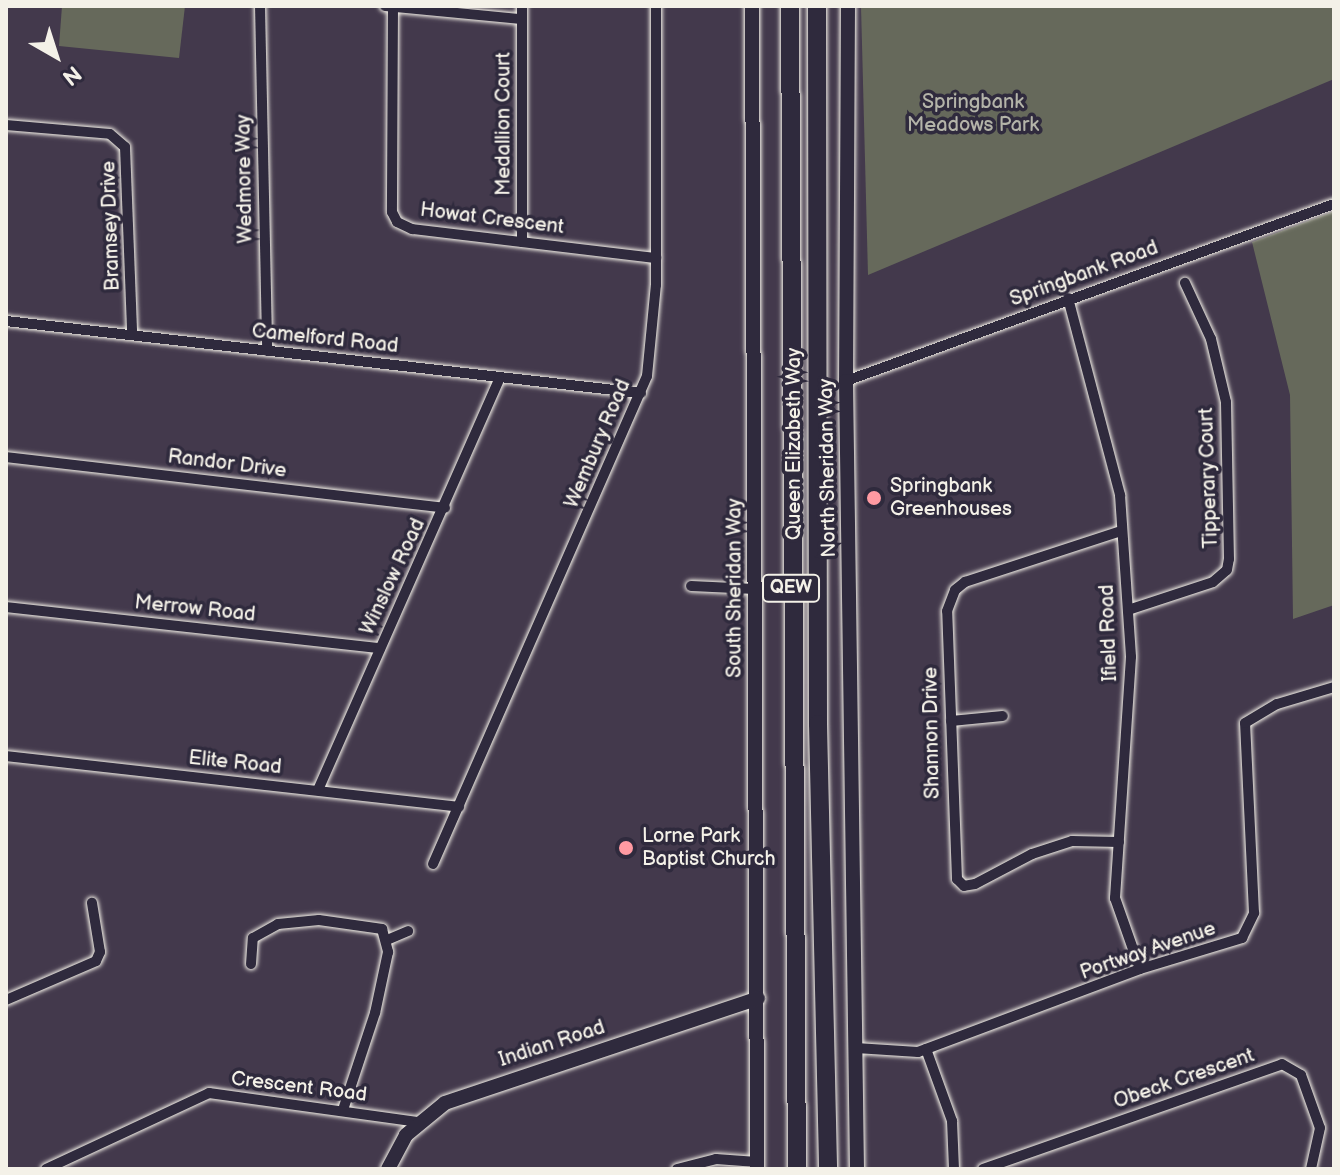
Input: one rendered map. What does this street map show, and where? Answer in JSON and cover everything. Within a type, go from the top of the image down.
[{"type":"highway","name":"Queen Elizabeth Way","points":[[790,6],[797,1169]]},
{"type":"highway","name":"Queen Elizabeth Way","points":[[817,6],[818,724],[828,1169]]},
{"type":"street","name":"Wedmore Way","points":[[260,6],[267,351]]},
{"type":"street","points":[[385,6],[521,19]]},
{"type":"street","name":"Howat Crescent","points":[[394,6],[392,212],[412,229],[656,258]]},
{"type":"street","name":"Medallion Court","points":[[522,6],[522,242]]},
{"type":"street","name":"Wembury Road","points":[[433,864],[647,376],[656,258],[656,6]]},
{"type":"street","name":"South Sheridan Way","points":[[752,6],[757,1165]]},
{"type":"street","name":"North Sheridan Way","points":[[848,6],[846,381],[857,1169]]},
{"type":"street","name":"Bramsey Drive","points":[[6,125],[110,134],[125,147],[132,333]]},
{"type":"street","name":"Springbank Road","points":[[846,381],[1334,204]]},
{"type":"street","name":"Tipperary Court","points":[[1128,610],[1213,582],[1227,570],[1229,559],[1226,402],[1211,339],[1185,283]]},
{"type":"street","name":"Ifield Road","points":[[1068,298],[1120,495],[1131,657],[1115,898],[1140,969]]},
{"type":"street","name":"Camelford Road","points":[[6,321],[641,393]]},
{"type":"street","name":"Winslow Road","points":[[318,790],[445,508],[499,379]]},
{"type":"street","name":"Randor Drive","points":[[6,457],[445,508]]},
{"type":"street","name":"Shannon Drive","points":[[1119,842],[1090,839],[1052,846],[964,886],[953,870],[947,611],[955,590],[980,576],[1121,531]]},
{"type":"street","points":[[691,586],[755,589]]},
{"type":"street","name":"Merrow Road","points":[[6,607],[380,648]]},
{"type":"street","name":"Portway Avenue","points":[[856,1048],[926,1049],[1246,933],[1254,913],[1245,723],[1277,704],[1334,687]]},
{"type":"street","points":[[951,721],[1003,716]]},
{"type":"street","name":"Elite Road","points":[[6,756],[459,807]]},
{"type":"street","points":[[6,1000],[96,961],[100,952],[92,903]]},
{"type":"street","points":[[251,964],[253,938],[278,924],[319,920],[376,927],[387,940],[375,1013],[343,1110]]},
{"type":"street","points":[[387,940],[408,931]]},
{"type":"street","name":"Indian Road","points":[[388,1169],[419,1122],[465,1095],[758,998]]},
{"type":"street","points":[[926,1049],[952,1121],[954,1169]]},
{"type":"street","name":"Obeck Crescent","points":[[983,1169],[1282,1064],[1301,1075],[1320,1128],[1311,1169]]},
{"type":"street","name":"Crescent Road","points":[[46,1169],[209,1093],[419,1122]]},
{"type":"street","points":[[677,1169],[716,1159],[757,1165]]},
{"type":"green space","points":[[62,6],[185,6],[179,58],[59,46]]},
{"type":"green space","name":"Springbank Meadows Park","points":[[861,6],[1334,6],[1334,79],[868,275]]},
{"type":"green space","points":[[1334,211],[1334,605],[1293,619],[1290,395],[1252,242]]},
{"type":"place","name":"Springbank Greenhouses","points":[[874,498]]},
{"type":"place","name":"Lorne Park Baptist Church","points":[[626,848]]}]
